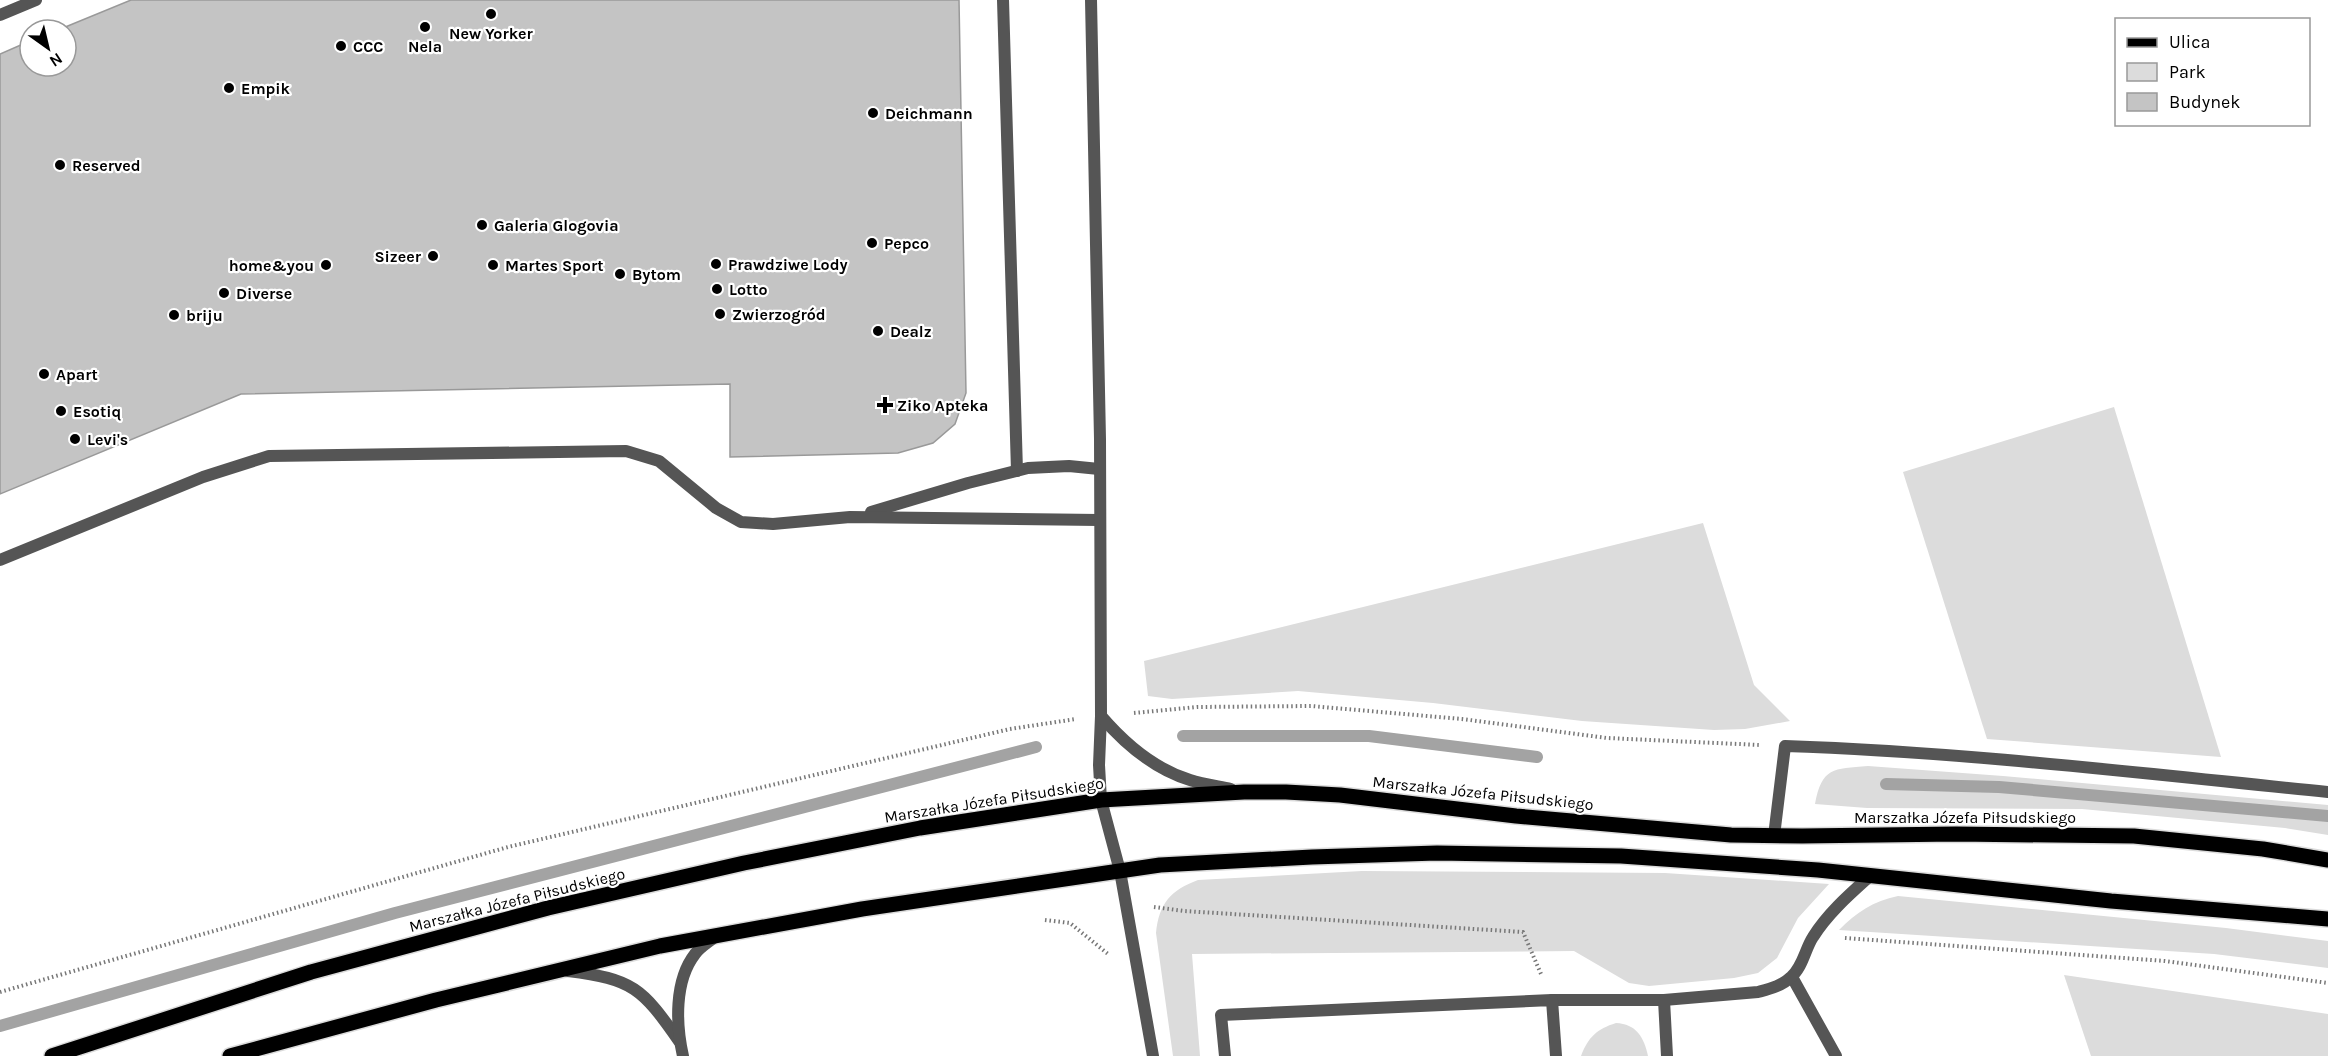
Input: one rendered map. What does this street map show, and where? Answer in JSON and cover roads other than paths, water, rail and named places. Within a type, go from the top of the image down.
[{"type":"main road","name":"Marszałka Józefa Piłsudskiego","points":[[52,1056],[311,972],[548,908],[744,862],[908,830],[1101,800],[1244,792],[1340,795],[1516,816],[1731,835],[2134,836],[2263,849],[2328,860]]},
{"type":"main road","points":[[230,1056],[436,1000],[557,970],[717,935],[862,909],[1120,871],[1195,863],[1437,853],[1621,856],[1807,869],[2111,901],[2328,919]]},
{"type":"street","points":[[0,15],[36,0]]},
{"type":"street","points":[[1003,0],[1017,471]]},
{"type":"street","points":[[1091,0],[1099,468],[1101,800],[1120,871],[1153,1056]]},
{"type":"street","points":[[0,560],[193,481],[269,456],[626,451],[659,461],[716,508],[741,522],[773,524],[850,517],[1099,520]]},
{"type":"street","points":[[850,517],[1017,471],[1069,466],[1099,468]]},
{"type":"street","points":[[1101,716],[1131,746],[1166,770],[1190,780],[1244,792]]},
{"type":"street","points":[[1774,836],[1785,746],[2008,760],[2328,792]]},
{"type":"street","points":[[1225,1056],[1221,1015],[1552,1000],[1664,1000],[1758,992],[1773,988],[1792,977],[1813,935],[1832,912],[1870,876]]},
{"type":"street","points":[[683,1056],[680,1041],[680,989],[686,970],[695,954],[717,935]]},
{"type":"street","points":[[557,970],[613,978],[630,985],[656,1008],[680,1041]]},
{"type":"street","points":[[1792,977],[1836,1056]]},
{"type":"street","points":[[1552,1000],[1556,1056]]},
{"type":"street","points":[[1664,1000],[1667,1056]]},
{"type":"waterway","points":[[1183,736],[1369,736],[1537,757]]},
{"type":"waterway","points":[[0,1026],[395,913],[1036,747]]},
{"type":"waterway","points":[[1886,784],[1999,787],[2328,816]]},
{"type":"place","name":"New Yorker","points":[[491,14]]},
{"type":"place","name":"Nela","points":[[425,27]]},
{"type":"place","name":"CCC","points":[[341,46]]},
{"type":"place","name":"Empik","points":[[229,88]]},
{"type":"place","name":"Deichmann","points":[[873,113]]},
{"type":"place","name":"Reserved","points":[[60,165]]},
{"type":"place","name":"Galeria Glogovia","points":[[482,225]]},
{"type":"place","name":"Pepco","points":[[872,243]]},
{"type":"place","name":"Sizeer","points":[[433,256]]},
{"type":"place","name":"Prawdziwe Lody","points":[[716,264]]},
{"type":"place","name":"home&you","points":[[326,265]]},
{"type":"place","name":"Martes Sport","points":[[493,265]]},
{"type":"place","name":"Bytom","points":[[620,274]]},
{"type":"place","name":"Lotto","points":[[717,289]]},
{"type":"place","name":"Diverse","points":[[224,293]]},
{"type":"place","name":"Zwierzogród","points":[[720,314]]},
{"type":"place","name":"briju","points":[[174,315]]},
{"type":"place","name":"Dealz","points":[[878,331]]},
{"type":"place","name":"Apart","points":[[44,374]]},
{"type":"place","name":"Ziko Apteka","points":[[885,405]]},
{"type":"place","name":"Esotiq","points":[[61,411]]},
{"type":"place","name":"Levi's","points":[[75,439]]}]
